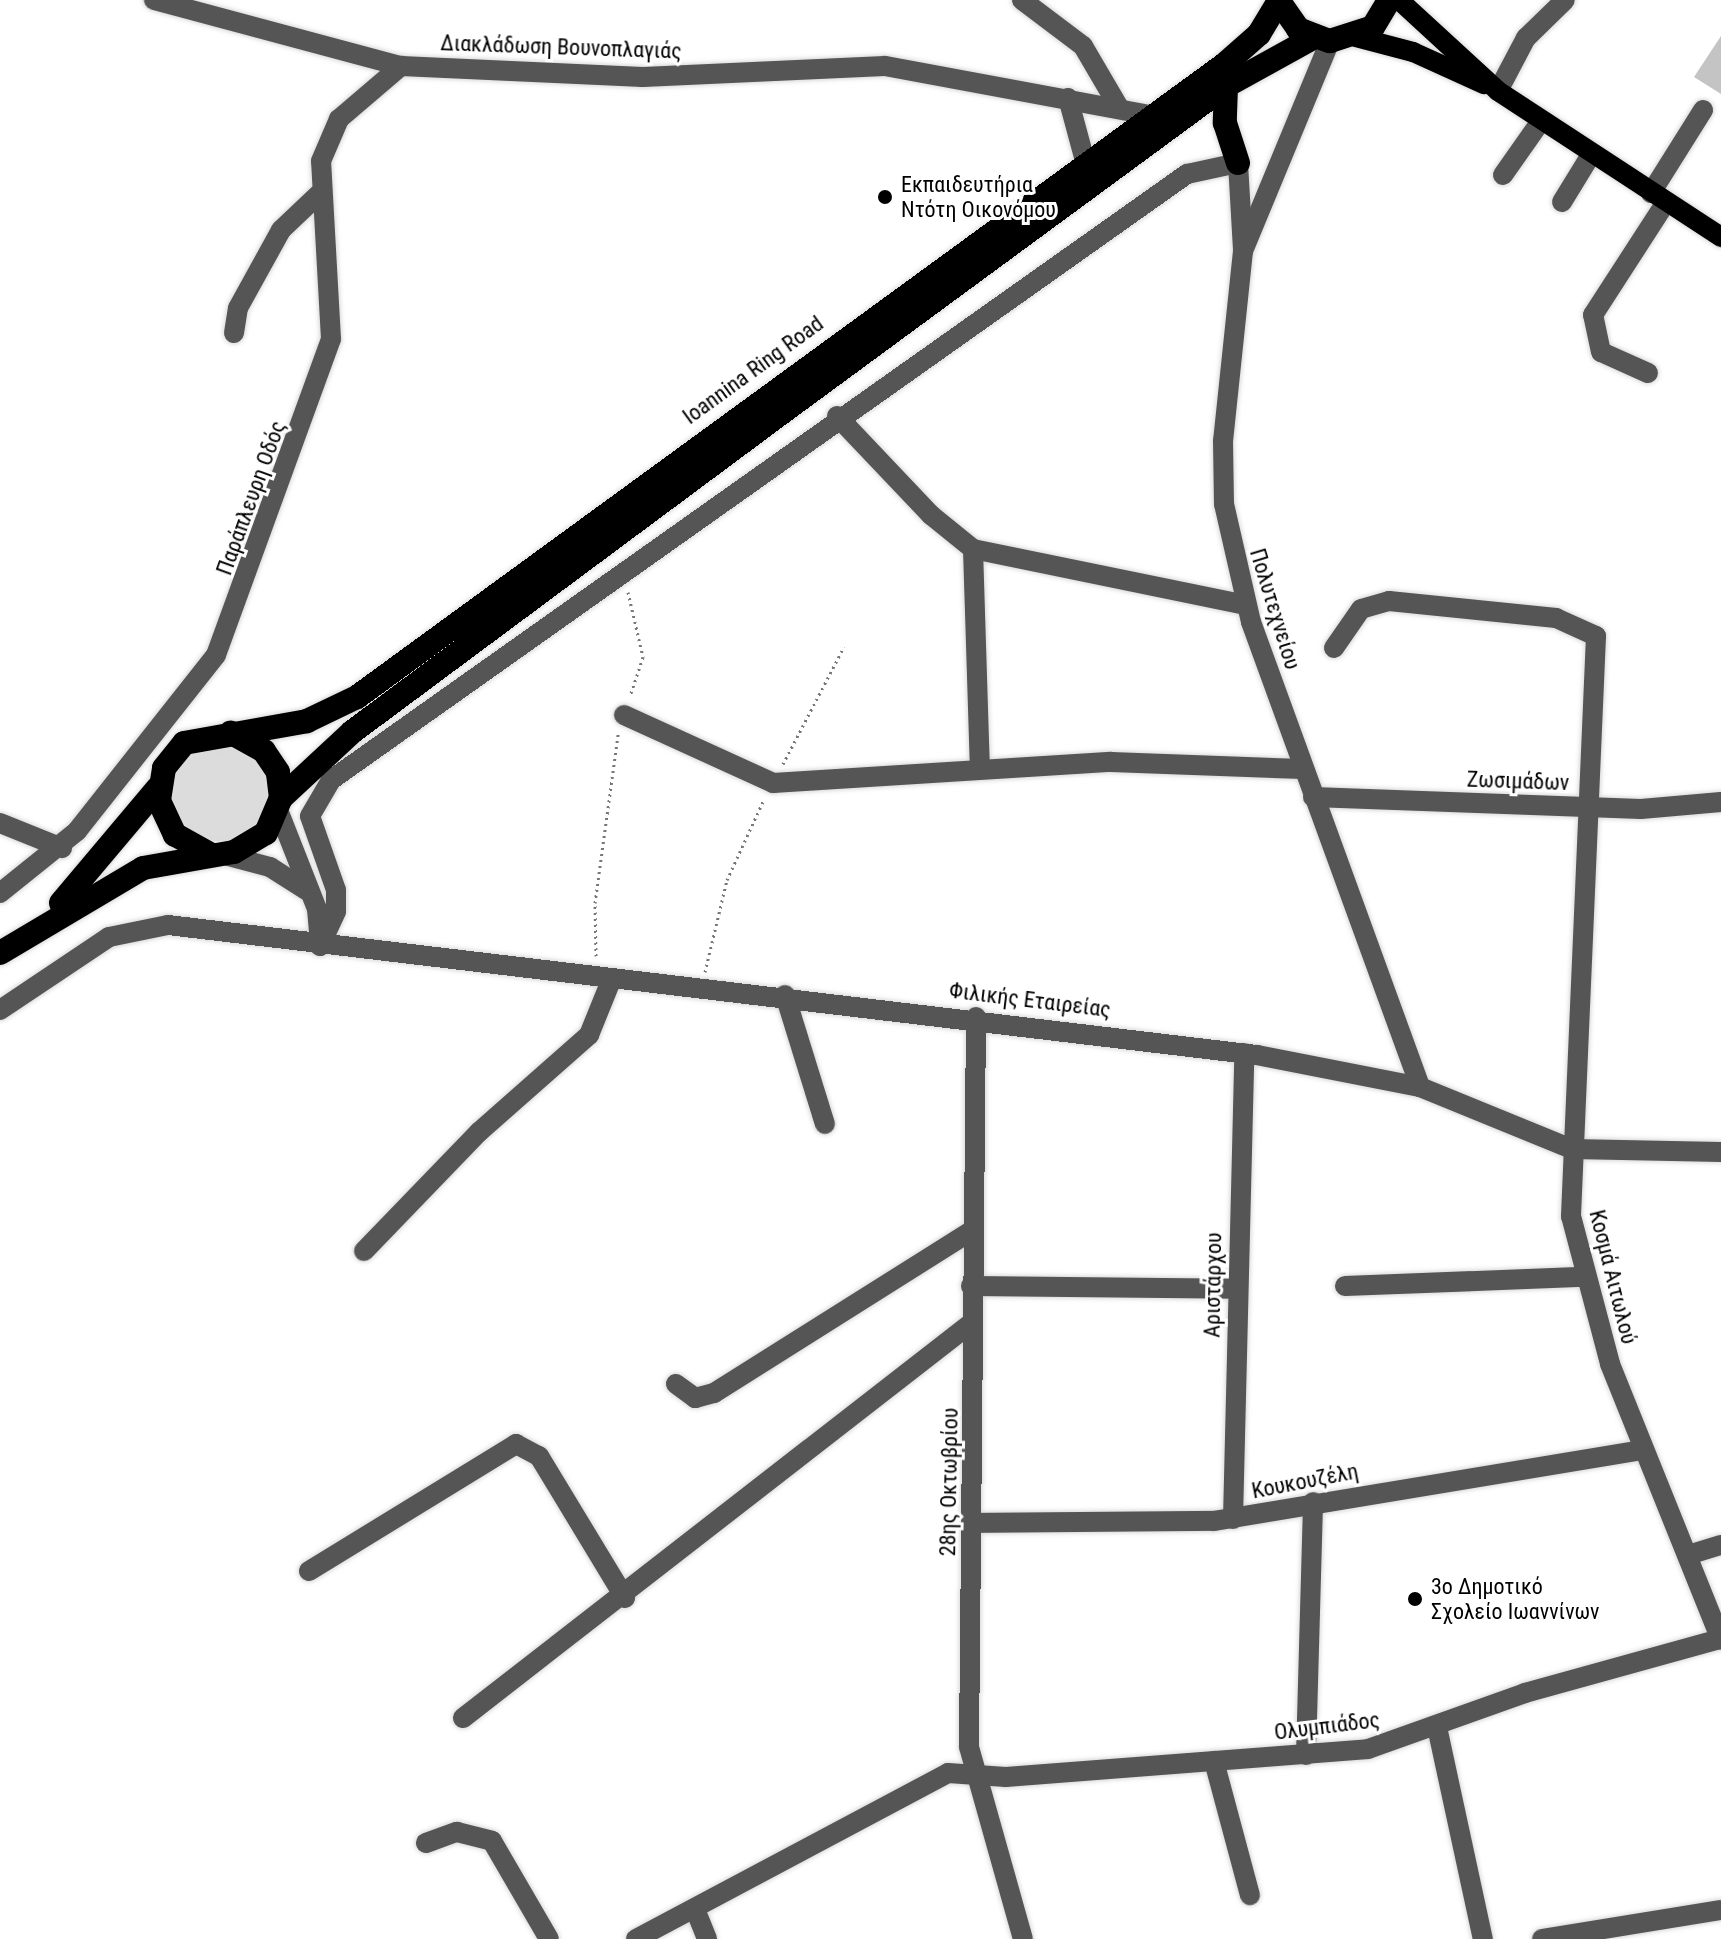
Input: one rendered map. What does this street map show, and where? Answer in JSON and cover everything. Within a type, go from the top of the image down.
[{"type":"highway","points":[[0,953],[43,923],[143,868],[257,841],[280,804],[352,732],[1226,86],[1321,40],[1356,37],[1373,27],[1389,0]]},
{"type":"highway","name":"Ioannina Ring Road","points":[[175,751],[207,733],[231,733],[307,721],[357,697],[1085,161],[1244,49],[1278,1],[1321,40]]},
{"type":"highway","points":[[1226,86],[1225,123],[1238,163]]},
{"type":"highway","points":[[231,733],[264,751],[280,804]]},
{"type":"highway","points":[[43,923],[158,788],[175,751]]},
{"type":"highway","points":[[158,788],[167,825],[214,853]]},
{"type":"main road","points":[[1399,0],[1498,91],[1721,237]]},
{"type":"main road","points":[[1356,37],[1413,52],[1498,91]]},
{"type":"street","name":"Διακλάδωση Βουνοπλαγιάς","points":[[154,0],[401,66],[643,77],[885,66],[1118,106],[1150,115]]},
{"type":"street","points":[[1022,0],[1083,46],[1118,106]]},
{"type":"street","points":[[1498,91],[1526,38],[1565,0]]},
{"type":"street","name":"Πολυτεχνείου","points":[[1321,40],[1243,251],[1223,470],[1245,605],[1420,1087]]},
{"type":"street","name":"Παράπλευρη Οδός","points":[[0,893],[62,848],[216,655],[327,360],[333,304],[319,194],[321,161],[339,119],[401,66]]},
{"type":"street","points":[[1068,98],[1085,161]]},
{"type":"street","points":[[1648,373],[1601,352],[1593,315],[1659,198],[1703,110]]},
{"type":"street","points":[[1503,175],[1541,121]]},
{"type":"street","points":[[1562,202],[1592,153]]},
{"type":"street","points":[[320,946],[336,911],[336,890],[310,816],[331,780],[837,416],[1161,189],[1208,166],[1238,163],[1243,251]]},
{"type":"street","points":[[234,333],[238,308],[281,230],[319,194]]},
{"type":"street","points":[[837,416],[973,549],[1245,605]]},
{"type":"street","points":[[973,549],[980,769]]},
{"type":"street","name":"Κοσμά Αιτωλού","points":[[1334,648],[1371,602],[1556,618],[1591,629],[1598,644],[1586,807],[1586,960],[1572,1149],[1571,1216],[1584,1277],[1642,1450],[1721,1640]]},
{"type":"street","points":[[624,715],[773,783],[980,769],[1196,761],[1303,769]]},
{"type":"street","points":[[156,730],[175,751]]},
{"type":"street","name":"Ζωσιμάδων","points":[[1313,797],[1586,807],[1721,802]]},
{"type":"street","points":[[280,804],[309,893],[320,946]]},
{"type":"street","points":[[0,823],[62,848]]},
{"type":"street","points":[[214,853],[270,867],[309,893]]},
{"type":"street","points":[[0,1010],[85,949],[136,927],[320,946]]},
{"type":"street","name":"Φιλικής Εταιρείας","points":[[320,946],[976,1017],[1244,1053],[1420,1087],[1572,1149],[1721,1152]]},
{"type":"street","points":[[364,1251],[463,1148],[589,1035],[606,977]]},
{"type":"street","points":[[785,995],[825,1124]]},
{"type":"street","name":"28ης Οκτωβρίου","points":[[976,1017],[970,1324],[973,1772],[1023,1939]]},
{"type":"street","name":"Αριστάρχου","points":[[1233,1519],[1236,1289],[1244,1053]]},
{"type":"street","points":[[676,1384],[695,1398],[714,1393],[974,1229]]},
{"type":"street","points":[[1345,1286],[1584,1277]]},
{"type":"street","points":[[971,1286],[1236,1289]]},
{"type":"street","points":[[463,1718],[625,1598],[970,1324]]},
{"type":"street","points":[[309,1571],[516,1444],[539,1456],[625,1598]]},
{"type":"street","name":"Κουκουζέλη","points":[[973,1523],[1233,1519],[1313,1502],[1642,1450]]},
{"type":"street","points":[[1306,1755],[1313,1502]]},
{"type":"street","points":[[1688,1555],[1721,1545]]},
{"type":"street","name":"Ολυμπιάδος","points":[[636,1939],[940,1777],[973,1772],[1006,1777],[1368,1749],[1437,1727],[1525,1693],[1721,1640]]},
{"type":"street","points":[[1437,1727],[1483,1939]]},
{"type":"street","points":[[1214,1761],[1250,1895]]},
{"type":"street","points":[[426,1843],[457,1832],[492,1841],[549,1939]]},
{"type":"street","points":[[695,1909],[707,1939]]},
{"type":"street","points":[[1542,1939],[1721,1910]]},
{"type":"path","points":[[606,977],[595,903],[624,715],[643,657],[618,574]]},
{"type":"path","points":[[705,988],[705,951],[727,880],[773,783],[844,647]]},
{"type":"shaded area","points":[[220,743],[239,747],[255,757],[265,773],[269,792],[265,811],[255,827],[239,837],[220,841],[201,837],[185,827],[175,811],[171,792],[175,773],[185,757],[201,747]]},
{"type":"building","points":[[1721,36],[1721,94],[1694,77]]},
{"type":"place","name":"Εκπαιδευτήρια Ντότη Οικονόμου","points":[[885,197]]},
{"type":"place","name":"3ο Δημοτικό Σχολείο Ιωαννίνων","points":[[1415,1599]]}]
